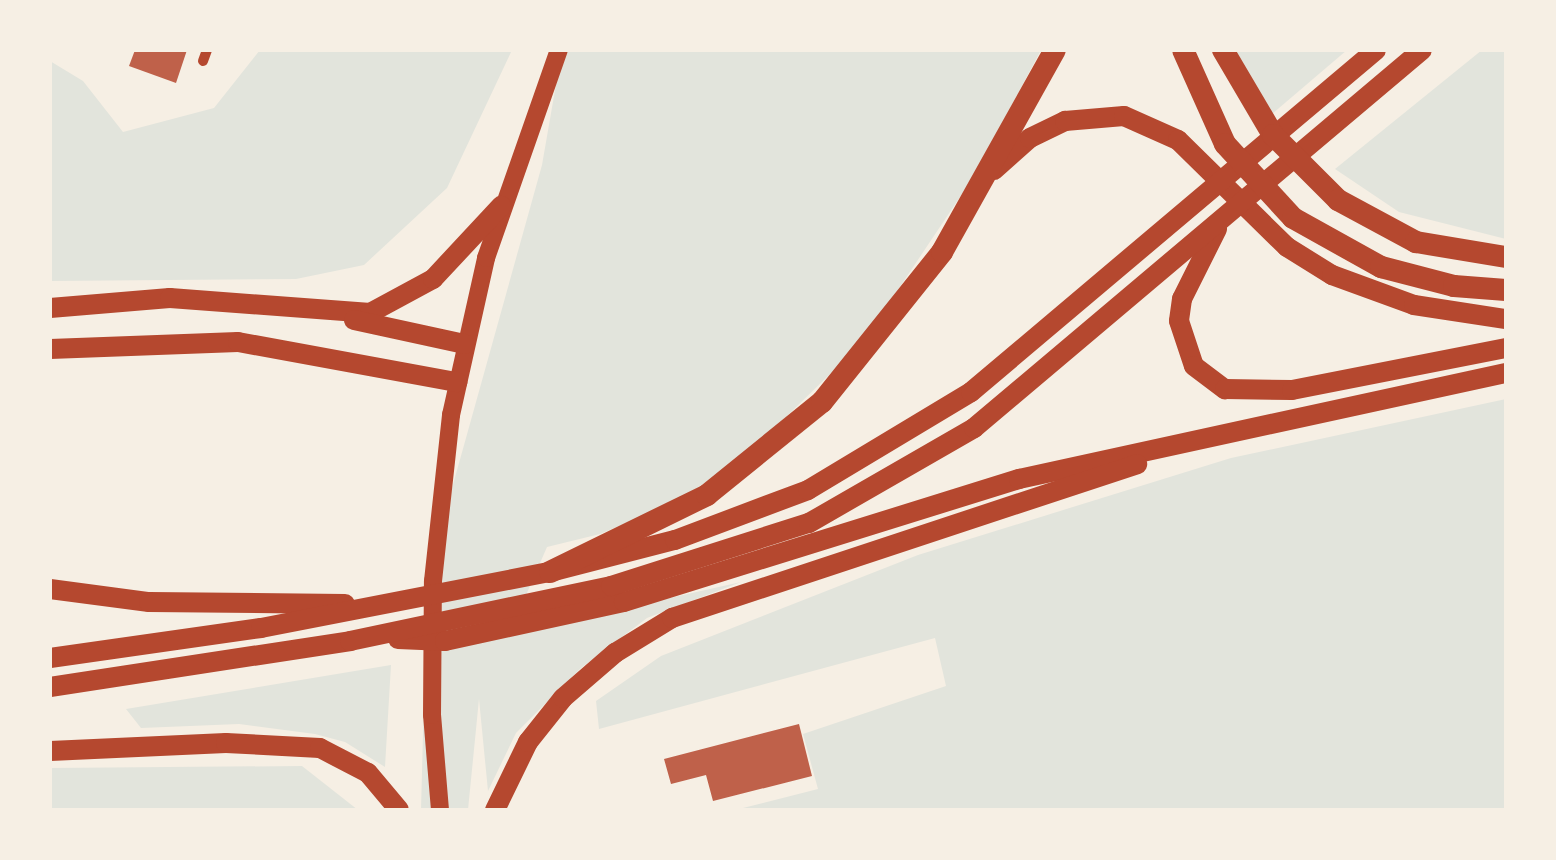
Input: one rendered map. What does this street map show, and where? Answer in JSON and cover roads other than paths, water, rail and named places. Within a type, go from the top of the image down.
[{"type":"highway","points":[[550,572],[707,495],[792,431],[900,312],[994,170],[1055,50]]},
{"type":"highway","points":[[1183,50],[1231,154],[1293,218],[1381,268],[1454,286],[1506,290]]},
{"type":"highway","points":[[1223,50],[1261,120],[1338,200],[1416,242],[1506,257]]},
{"type":"highway","points":[[50,658],[392,604],[550,572],[720,526],[808,490],[894,444],[1009,362],[1376,50]]},
{"type":"highway","points":[[50,687],[366,638],[648,576],[766,540],[852,503],[974,428],[1422,50]]},
{"type":"highway","points":[[994,170],[1030,138],[1065,121],[1124,116],[1178,140],[1288,247],[1332,275],[1414,305],[1506,318]]},
{"type":"highway","points":[[50,308],[170,298],[360,315],[402,302],[449,264],[501,206]]},
{"type":"highway","points":[[1223,219],[1182,300],[1178,321],[1194,366],[1225,389],[1292,390],[1506,348]]},
{"type":"highway","points":[[308,312],[464,344]]},
{"type":"highway","points":[[50,348],[238,342],[457,382]]},
{"type":"highway","points":[[366,638],[445,641],[624,602],[982,489],[1506,373]]},
{"type":"highway","points":[[495,810],[528,742],[563,698],[626,646],[672,618],[1234,432]]},
{"type":"highway","points":[[50,588],[149,602],[392,604]]},
{"type":"highway","points":[[50,751],[226,743],[320,748],[368,772],[400,810]]},
{"type":"main road","points":[[440,810],[432,667],[434,563],[457,382],[501,206],[558,50]]}]
